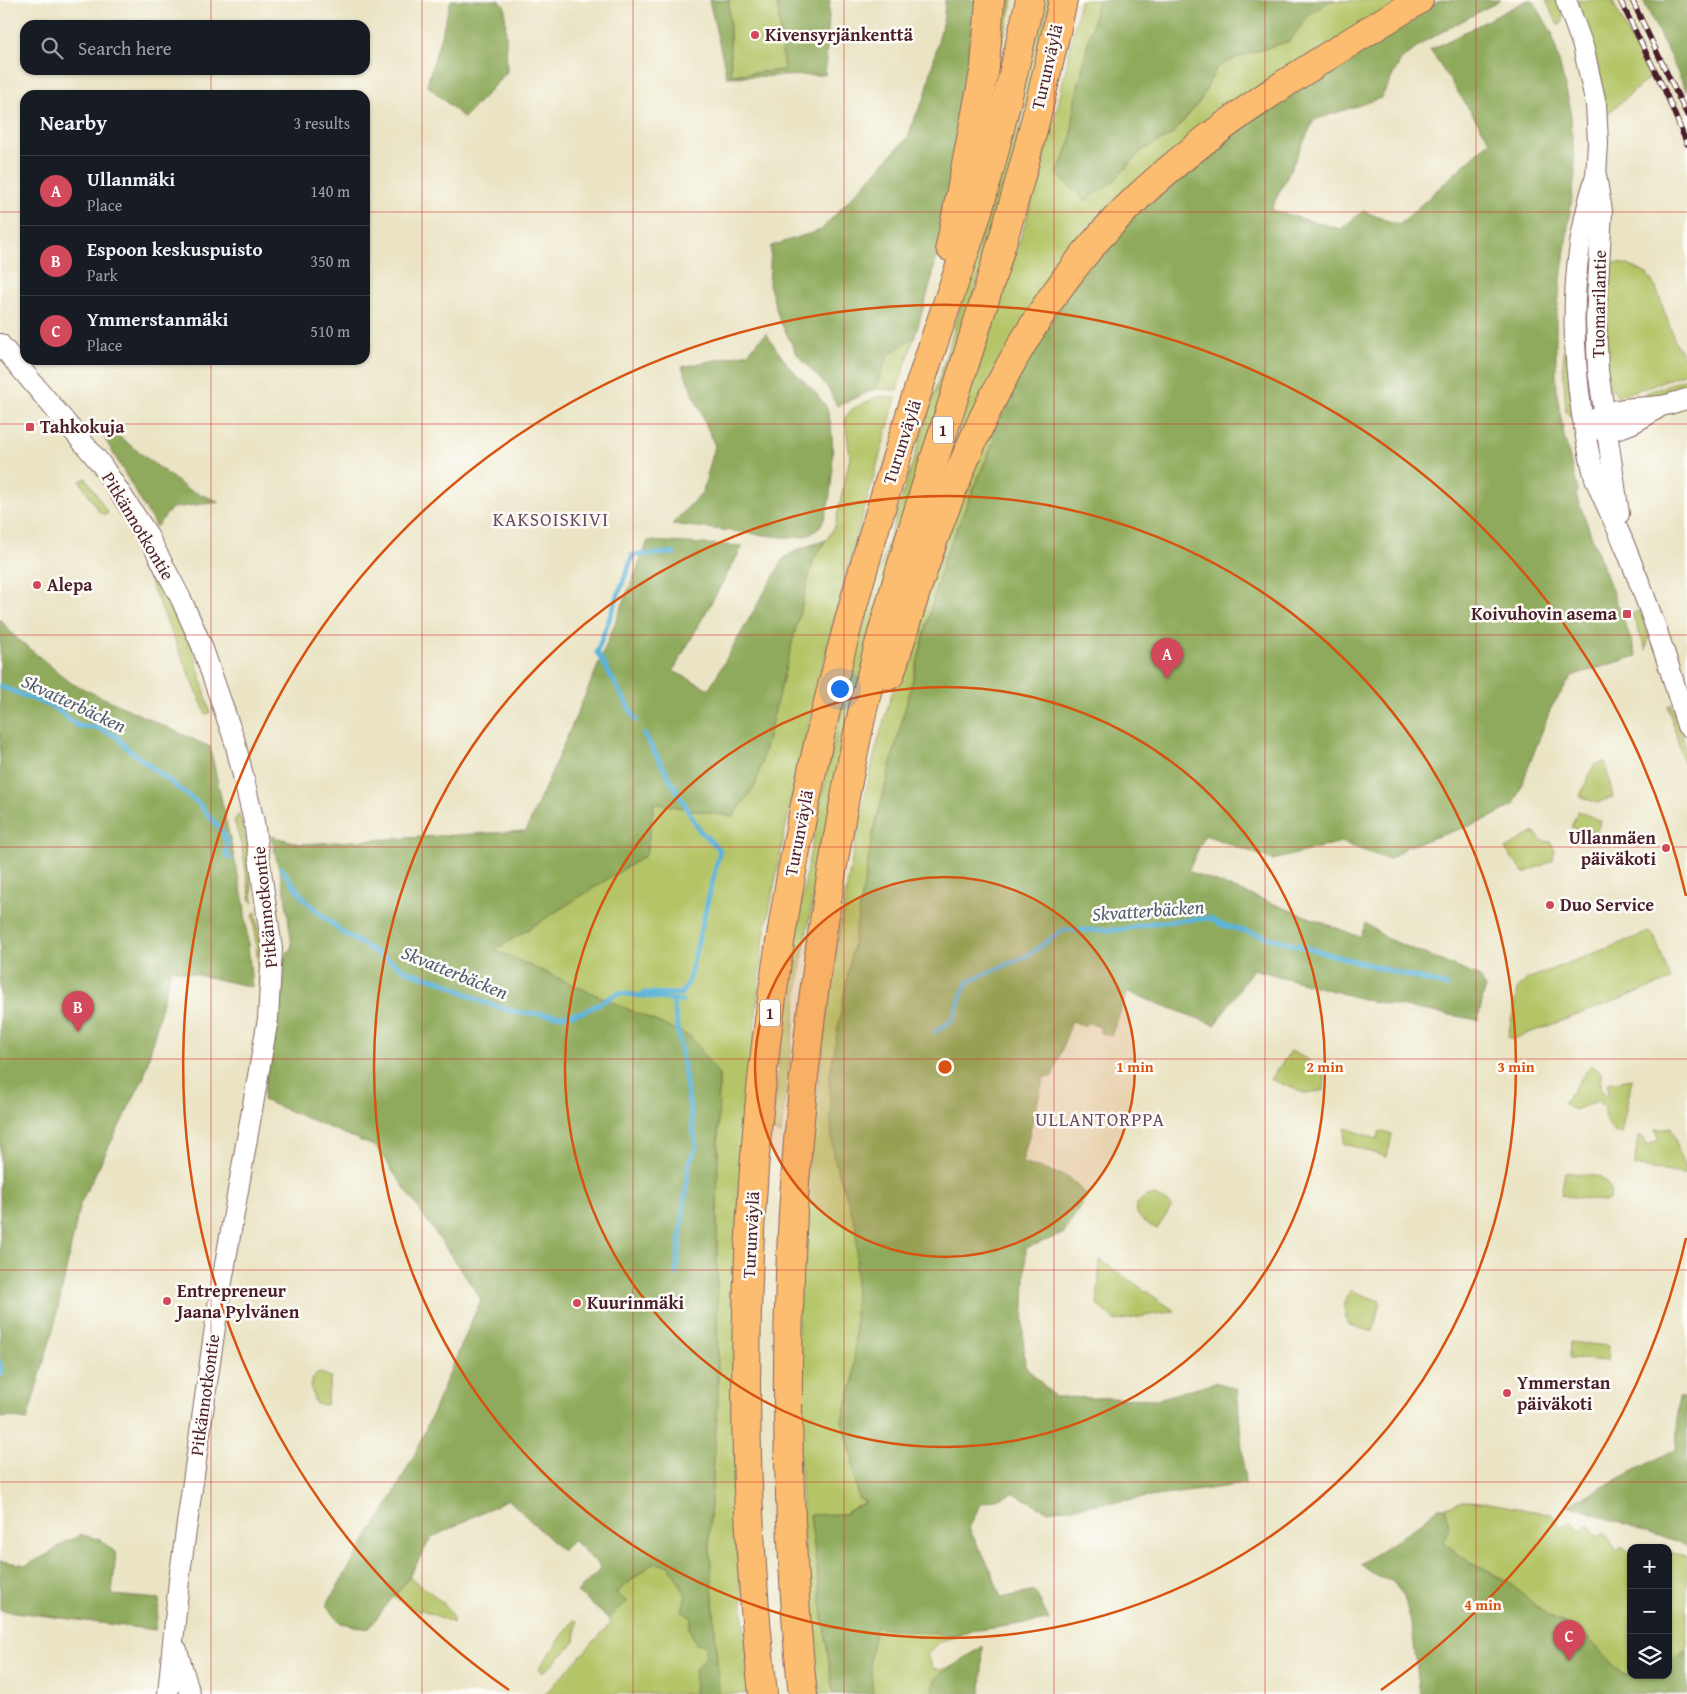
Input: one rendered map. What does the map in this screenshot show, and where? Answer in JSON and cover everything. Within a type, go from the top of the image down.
[{"type":"highway","points":[[931,351],[940,291],[967,167],[985,67],[990,0]]},
{"type":"highway","name":"Turunväylä","points":[[763,1694],[752,1578],[746,1452],[747,1325],[751,1207],[760,1092],[779,944],[805,796],[840,652],[882,505],[983,197],[1030,0]]},
{"type":"highway","name":"Turunväylä","points":[[803,1694],[794,1578],[788,1450],[787,1337],[800,1104],[818,959],[850,762],[875,659],[920,499],[1016,196],[1045,84],[1063,0]]},
{"type":"highway","points":[[834,863],[863,773],[915,592],[971,442],[998,384],[1066,277],[1136,198],[1221,127],[1308,68],[1419,0]]},
{"type":"street","name":"Tuomarilantie","points":[[1566,0],[1583,46],[1596,104],[1598,143],[1596,176],[1602,211],[1596,320],[1598,370],[1624,544]]},
{"type":"street","name":"Tuomarilantie","points":[[1596,176],[1585,209],[1577,266],[1576,376],[1584,427],[1596,479],[1624,544]]},
{"type":"street","name":"Pitkännotkontie","points":[[0,344],[101,464],[138,519],[180,599],[202,646],[235,742],[254,822],[272,949],[268,1019],[219,1300],[173,1623],[168,1694]]},
{"type":"street","points":[[1584,427],[1605,422],[1635,407],[1661,406],[1687,399]]},
{"type":"street","points":[[1624,544],[1668,658],[1687,726]]},
{"type":"street","name":"Pitkännotkontie","points":[[173,1623],[176,1644],[190,1694]]},
{"type":"green space","points":[[451,0],[499,0],[505,7],[507,72],[464,118],[427,85]]},
{"type":"green space","points":[[709,0],[729,0],[731,75],[784,70],[777,0],[830,0],[825,75],[727,77]]},
{"type":"green space","name":"Kivensyrjänkenttä","points":[[729,0],[777,0],[784,70],[731,75]]},
{"type":"green space","points":[[945,0],[983,0],[972,95],[932,278],[915,336],[888,355],[875,389],[837,406],[828,388],[797,354],[779,319],[769,284],[771,246],[821,230],[908,137],[914,119],[925,97],[944,16]]},
{"type":"green space","points":[[998,0],[1013,0],[983,115]]},
{"type":"green space","points":[[1043,0],[1051,0],[1013,161],[839,762],[801,964],[781,1134],[772,1131],[786,1004],[805,879],[831,754],[862,630],[979,243]]},
{"type":"green space","points":[[1080,0],[1098,0],[1075,101],[1071,140],[1057,174],[1115,180],[1141,151],[1173,134],[1200,101],[1217,67],[1238,57],[1289,41],[1309,15],[1329,1],[1402,0],[939,490],[1025,224],[1059,101]]},
{"type":"green space","points":[[1098,0],[1335,0],[1329,1],[1309,15],[1289,41],[1238,57],[1217,67],[1200,101],[1173,134],[1141,151],[1115,180],[1085,201],[1057,174],[1071,140],[1075,101]]},
{"type":"green space","points":[[1440,0],[1501,0],[1427,40],[1401,60],[1381,98],[1314,120],[1271,210],[1341,229],[1363,211],[1399,225],[1490,141],[1430,50],[1527,0],[1533,0],[1552,33],[1570,106],[1575,173],[1556,319],[1556,388],[1564,436],[1578,490],[1576,495],[1637,656],[1572,676],[1551,708],[1514,805],[1481,822],[1406,847],[1389,860],[1341,842],[1273,860],[1205,835],[1188,871],[1360,937],[1366,923],[1386,938],[1480,977],[1485,988],[1478,1020],[1366,1000],[1253,969],[1215,1025],[1128,992],[1111,1036],[1099,1032],[1101,1028],[1087,1022],[1085,1026],[1072,1021],[1052,1077],[1044,1077],[1022,1163],[1069,1177],[1087,1196],[1063,1234],[1026,1248],[1023,1331],[1025,1366],[1055,1397],[1158,1399],[1215,1382],[1237,1389],[1245,1484],[1047,1511],[1014,1493],[980,1504],[969,1529],[991,1570],[1001,1598],[1035,1591],[1049,1620],[971,1631],[957,1636],[876,1627],[870,1659],[873,1694],[833,1694],[810,1515],[844,1514],[866,1502],[858,1498],[851,1450],[842,1420],[854,1380],[857,1229],[833,1155],[829,1079],[873,833],[944,559],[995,439],[985,434],[1010,384],[1076,283],[1150,199],[1257,113]]},
{"type":"green space","points":[[1557,0],[1562,10],[1563,22],[1558,25],[1546,1]]},
{"type":"green space","points":[[1577,0],[1612,0],[1649,78],[1606,115],[1599,68]]},
{"type":"green space","points":[[1643,0],[1687,0],[1687,92]]},
{"type":"green space","points":[[1609,261],[1628,265],[1647,274],[1656,288],[1676,344],[1687,362],[1687,370],[1683,374],[1618,397],[1609,385],[1604,371]]},
{"type":"green space","points":[[766,333],[788,365],[825,405],[829,415],[832,447],[831,485],[829,502],[821,525],[811,534],[790,538],[672,524],[703,491],[715,446],[682,367],[748,353]]},
{"type":"green space","points":[[1565,335],[1573,418],[1566,412],[1563,363]]},
{"type":"green space","points":[[915,336],[897,390],[875,389],[888,355]]},
{"type":"green space","points":[[1687,378],[1687,387],[1651,399],[1645,397],[1646,393]]},
{"type":"green space","points":[[879,396],[896,398],[841,592],[792,795],[763,943],[744,1137],[735,1451],[736,1533],[751,1694],[719,1694],[709,1534],[718,1399],[717,1225],[719,1075],[495,950],[646,855],[654,803],[733,817],[756,783],[813,561],[835,526],[850,457],[845,418],[852,409]]},
{"type":"green space","points":[[101,432],[113,432],[187,489],[220,502],[172,508],[156,527]]},
{"type":"green space","points":[[985,434],[995,438],[944,559],[873,833],[833,1155],[857,1229],[854,1380],[842,1420],[851,1450],[858,1498],[866,1501],[844,1514],[810,1515],[833,1694],[816,1694],[800,1472],[798,1305],[802,1219],[824,1039],[836,951],[851,864],[880,733],[907,646]]},
{"type":"green space","points":[[86,478],[108,513],[106,515],[99,512],[80,481]]},
{"type":"green space","points":[[128,530],[136,534],[163,580],[194,651],[210,713],[206,714]]},
{"type":"green space","points":[[826,540],[813,561],[756,784],[733,817],[654,803],[646,855],[495,950],[691,1037],[719,1075],[717,1225],[718,1399],[709,1534],[719,1694],[694,1694],[696,1668],[705,1658],[707,1645],[696,1644],[689,1628],[692,1618],[682,1611],[686,1595],[670,1566],[653,1563],[616,1593],[627,1602],[608,1618],[577,1592],[601,1568],[573,1540],[562,1551],[508,1499],[431,1538],[409,1577],[368,1629],[341,1623],[326,1605],[387,1506],[415,1454],[481,1299],[376,1147],[263,1100],[283,958],[292,946],[285,894],[271,836],[301,844],[526,831],[597,668],[648,541],[743,546],[673,671],[709,689],[784,558],[799,549]]},
{"type":"green space","points":[[1640,610],[1649,637],[1646,650],[1632,614]]},
{"type":"green space","points":[[0,619],[13,635],[71,683],[210,747],[244,903],[252,987],[171,969],[144,1077],[80,1204],[54,1327],[27,1420],[10,1417],[0,1418]]},
{"type":"green space","points":[[1671,704],[1684,738],[1687,775],[1668,706]]},
{"type":"green space","points":[[1605,762],[1613,797],[1597,803],[1580,796],[1594,765]]},
{"type":"green space","points":[[1578,811],[1601,821],[1594,837],[1571,827]]},
{"type":"green space","points":[[239,814],[248,846],[253,903],[251,901],[242,848],[234,820]]},
{"type":"green space","points":[[1534,832],[1542,841],[1551,842],[1555,851],[1552,861],[1524,873],[1505,849]]},
{"type":"green space","points":[[256,912],[263,964],[261,994],[253,914]]},
{"type":"green space","points":[[1649,932],[1654,935],[1671,980],[1513,1039],[1508,1037],[1517,990],[1527,979]]},
{"type":"green space","points":[[1291,1051],[1307,1059],[1325,1076],[1324,1090],[1307,1094],[1270,1079]]},
{"type":"green space","points":[[1591,1065],[1601,1072],[1601,1088],[1605,1096],[1608,1094],[1608,1083],[1632,1079],[1621,1134],[1613,1132],[1604,1116],[1605,1107],[1597,1101],[1574,1110],[1563,1104]]},
{"type":"green space","points":[[1671,1127],[1687,1175],[1634,1166],[1638,1137],[1642,1136],[1646,1146],[1659,1140],[1655,1130]]},
{"type":"green space","points":[[1345,1128],[1377,1139],[1380,1131],[1392,1135],[1387,1157],[1343,1143]]},
{"type":"green space","points":[[1565,1172],[1601,1177],[1611,1189],[1610,1199],[1605,1202],[1561,1195]]},
{"type":"green space","points":[[1155,1195],[1172,1206],[1157,1229],[1141,1219],[1137,1213],[1137,1204],[1146,1196]]},
{"type":"green space","points":[[1100,1260],[1175,1311],[1115,1321],[1097,1305]]},
{"type":"green space","points":[[1350,1290],[1380,1301],[1373,1332],[1347,1324],[1344,1306]]},
{"type":"green space","points":[[1570,1342],[1608,1346],[1607,1361],[1569,1358]]},
{"type":"green space","points":[[318,1372],[331,1377],[326,1405],[316,1404],[312,1392],[312,1380]]},
{"type":"green space","points":[[1679,1397],[1687,1397],[1687,1546],[1568,1505],[1676,1449]]},
{"type":"green space","points":[[1463,1501],[1551,1513],[1560,1528],[1572,1521],[1580,1531],[1589,1524],[1597,1537],[1605,1533],[1617,1551],[1622,1547],[1627,1551],[1627,1674],[1622,1674],[1586,1636],[1569,1625],[1546,1615],[1507,1581],[1469,1562],[1443,1542],[1449,1531],[1446,1507]]},
{"type":"green space","points":[[1439,1507],[1446,1507],[1449,1531],[1443,1542],[1469,1562],[1507,1581],[1546,1615],[1569,1625],[1586,1636],[1622,1674],[1627,1674],[1627,1679],[1672,1679],[1672,1660],[1687,1651],[1687,1694],[1420,1694],[1412,1627],[1404,1596],[1392,1581],[1378,1577],[1360,1564],[1412,1530]]},
{"type":"green space","points":[[83,1535],[101,1540],[116,1553],[112,1595],[160,1599],[155,1630],[0,1610],[0,1561],[27,1565],[50,1553],[66,1541]]},
{"type":"green space","points":[[1672,1553],[1687,1556],[1687,1651],[1672,1660]]},
{"type":"green space","points":[[653,1563],[670,1566],[686,1595],[682,1611],[692,1618],[689,1628],[696,1644],[707,1645],[705,1658],[696,1668],[694,1694],[545,1694],[611,1623],[608,1618],[626,1602],[616,1593]]},
{"type":"green space","points":[[409,1577],[448,1609],[454,1623],[420,1609],[419,1612],[394,1597]]},
{"type":"green space","points":[[574,1620],[577,1621],[575,1642],[543,1673],[539,1668]]},
{"type":"green space","points":[[875,1626],[957,1636],[940,1642],[927,1654],[933,1668],[939,1670],[954,1666],[936,1678],[932,1694],[873,1694],[870,1659]]},
{"type":"green space","points":[[983,1646],[981,1694],[932,1694],[935,1678]]},
{"type":"waterway","points":[[636,720],[597,652],[633,555],[674,553]]},
{"type":"waterway","name":"Skvatterbäcken","points":[[0,686],[55,708],[78,726],[96,727],[116,736],[127,748],[199,804],[222,831],[227,843],[226,855],[230,858]]},
{"type":"waterway","points":[[644,734],[700,831],[720,850],[688,983],[681,994],[644,993]]},
{"type":"waterway","name":"Skvatterbäcken","points":[[281,868],[305,900],[343,933],[409,972],[441,981],[483,1002],[515,1012],[564,1016],[584,1012],[618,993],[682,1001]]},
{"type":"waterway","name":"Skvatterbäcken","points":[[935,1032],[954,1017],[962,993],[969,981],[1027,956],[1063,930],[1119,930],[1152,923],[1210,918],[1219,924],[1447,986]]},
{"type":"waterway","points":[[673,1000],[696,1147],[689,1163],[676,1274]]},
{"type":"waterway","points":[[0,1363],[1,1373]]},
{"type":"railway","points":[[1620,0],[1665,91],[1687,144]]},
{"type":"railway","points":[[1632,0],[1687,115]]},
{"type":"place","name":"Kivensyrjänkenttä","points":[[755,35]]},
{"type":"place","name":"Tahkokuja","points":[[30,427]]},
{"type":"place","name":"Alepa","points":[[37,585]]},
{"type":"place","name":"Koivuhovin asema","points":[[1627,614]]},
{"type":"place","name":"Ullanmäki","points":[[1167,679]]},
{"type":"place","name":"Ullanmäen päiväkoti","points":[[1666,848]]},
{"type":"place","name":"Duo Service","points":[[1550,905]]},
{"type":"place","name":"Espoon keskuspuisto","points":[[78,1032]]},
{"type":"place","name":"Entrepreneur Jaana Pylvänen","points":[[167,1301]]},
{"type":"place","name":"Kuurinmäki","points":[[577,1303]]},
{"type":"place","name":"Ymmerstan päiväkoti","points":[[1507,1393]]},
{"type":"place","name":"Ymmerstanmäki","points":[[1569,1661]]},
{"type":"district","name":"KAKSOISKIVI","points":[[551,519]]},
{"type":"district","name":"ULLANTORPPA","points":[[1100,1119]]}]
